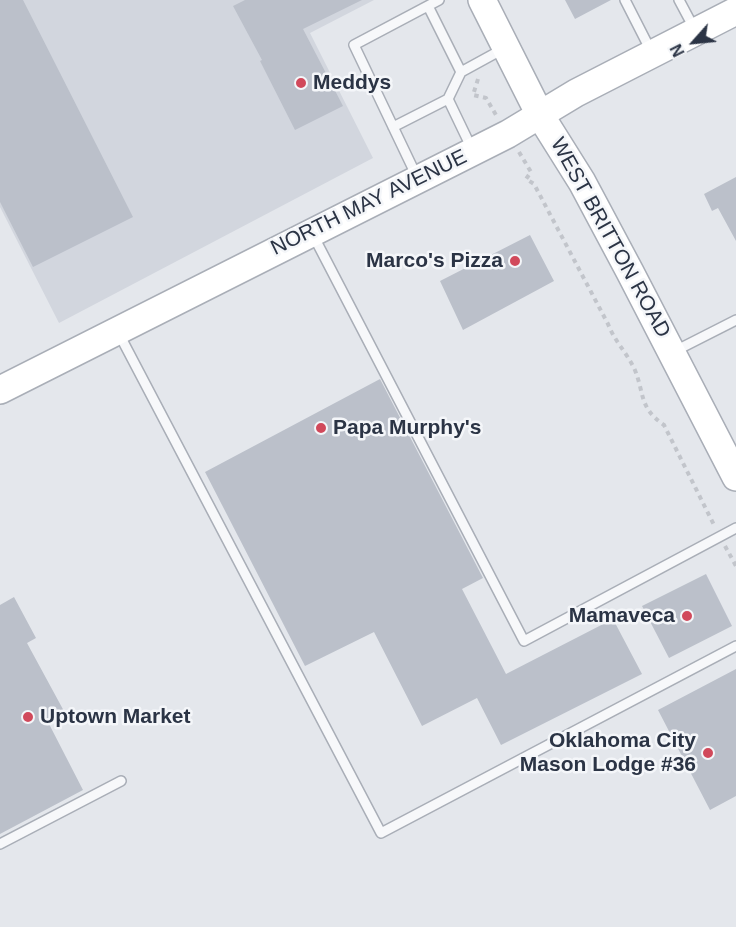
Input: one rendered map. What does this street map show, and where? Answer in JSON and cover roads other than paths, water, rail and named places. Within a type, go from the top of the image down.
[{"type":"main road","name":"WEST BRITTON ROAD","points":[[482,0],[540,115],[582,183],[673,352],[736,477]]},
{"type":"main road","name":"NORTH MAY AVENUE","points":[[0,390],[273,250],[472,152],[576,93],[736,11]]},
{"type":"lane","points":[[418,179],[354,45],[440,0]]},
{"type":"lane","points":[[625,0],[652,53]]},
{"type":"lane","points":[[679,0],[696,32]]},
{"type":"lane","points":[[428,6],[461,72]]},
{"type":"lane","points":[[393,127],[448,99],[461,72],[506,48]]},
{"type":"lane","points":[[448,99],[472,152]]},
{"type":"lane","points":[[312,232],[524,641],[736,528]]},
{"type":"lane","points":[[673,352],[735,323]]},
{"type":"lane","points":[[117,330],[381,833],[736,646]]},
{"type":"lane","points":[[0,844],[121,781]]},
{"type":"place","name":"Meddys","points":[[301,83]]},
{"type":"place","name":"Marco's Pizza","points":[[515,261]]},
{"type":"place","name":"Papa Murphy's","points":[[321,428]]},
{"type":"place","name":"Mamaveca","points":[[687,616]]},
{"type":"place","name":"Uptown Market","points":[[28,717]]},
{"type":"place","name":"Oklahoma City Mason Lodge #36","points":[[708,753]]}]
